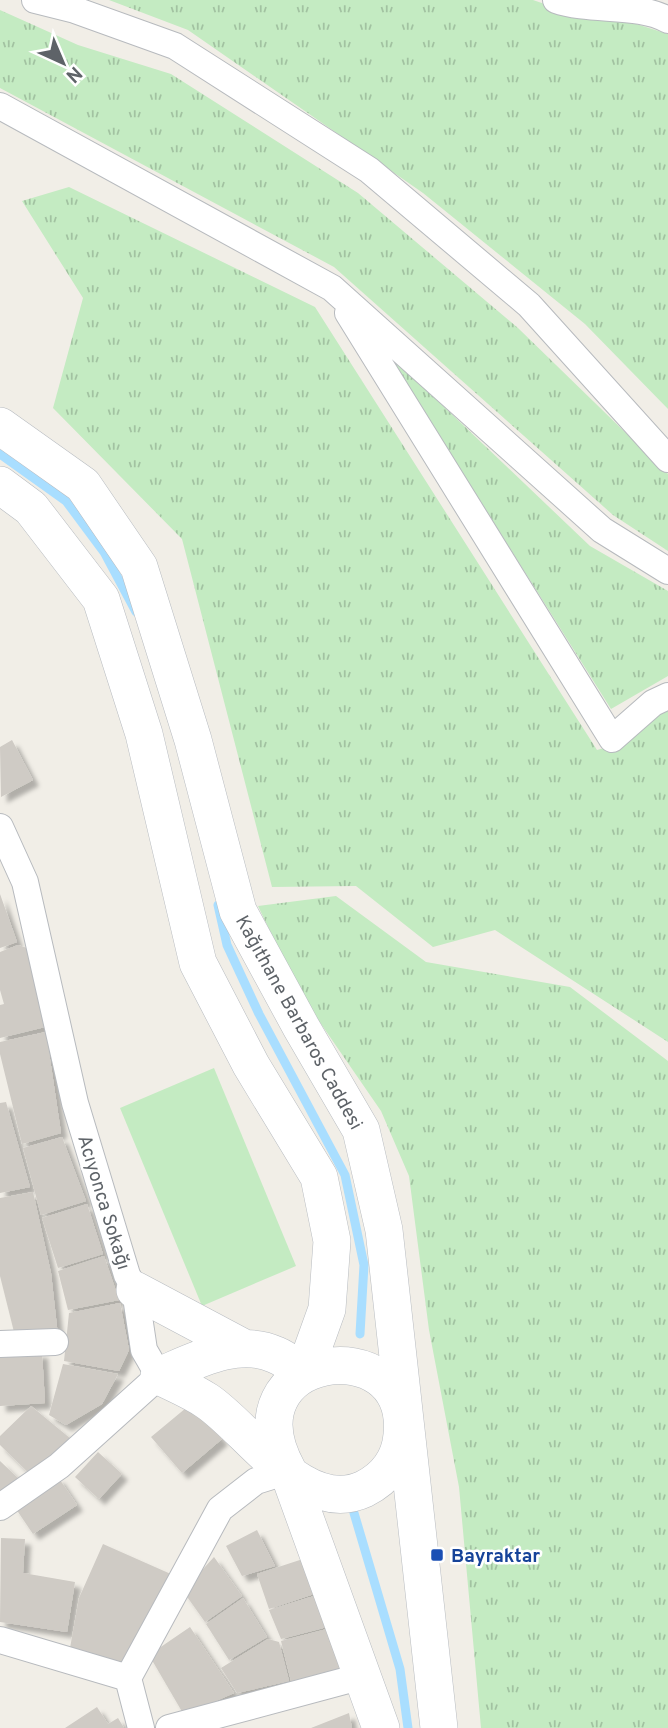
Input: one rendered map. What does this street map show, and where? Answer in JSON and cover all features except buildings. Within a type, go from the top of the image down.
[{"type":"main road","name":"Kağıthane Barbaros Caddesi","points":[[0,426],[83,485],[139,567],[193,740],[238,911],[361,1130],[384,1230],[403,1425],[439,1728]]},
{"type":"main road","points":[[0,485],[32,508],[102,599],[144,734],[198,963],[251,1065],[319,1177],[332,1241],[327,1309],[304,1373]]},
{"type":"main road","points":[[135,1290],[244,1348],[275,1354],[304,1373]]},
{"type":"main road","points":[[159,1376],[206,1356],[244,1348]]},
{"type":"main road","points":[[159,1376],[208,1401],[242,1434],[288,1471],[303,1484],[322,1492],[342,1494],[362,1490],[380,1479],[393,1464],[402,1445],[403,1425],[398,1403],[387,1384],[369,1371],[347,1364],[325,1365],[304,1373],[288,1388],[277,1408],[273,1430],[277,1451],[288,1471],[380,1728]]},
{"type":"street","points":[[35,0],[75,10],[175,46],[369,170],[528,305],[668,459]]},
{"type":"street","points":[[556,0],[575,7],[645,12],[668,20]]},
{"type":"street","points":[[0,106],[332,288],[602,530],[668,571]]},
{"type":"street","points":[[332,288],[612,739],[653,704],[668,696]]},
{"type":"street","name":"Acıyonca Sokağı","points":[[0,827],[25,882],[75,1103],[127,1275],[135,1290],[144,1350],[159,1376]]},
{"type":"street","points":[[0,1344],[55,1342]]},
{"type":"street","points":[[0,1507],[59,1465],[159,1376]]},
{"type":"street","points":[[141,1728],[128,1678],[220,1509],[256,1480],[288,1471]]},
{"type":"street","points":[[0,1640],[128,1678]]},
{"type":"street","points":[[169,1728],[259,1716],[363,1676]]},
{"type":"green space","points":[[109,0],[533,0],[571,13],[611,16],[668,34],[668,409],[585,324],[423,193],[188,30]]},
{"type":"green space","points":[[0,10],[78,45],[171,74],[358,193],[518,328],[668,474],[668,551],[613,515],[334,267],[0,88]]},
{"type":"green space","points":[[69,187],[315,307],[597,750],[621,743],[668,706],[668,1042],[495,930],[433,947],[356,886],[272,887],[182,539],[53,408],[83,298],[22,201]]},
{"type":"green space","points":[[397,362],[590,546],[668,591],[668,676],[611,709],[394,364]]},
{"type":"green space","points":[[336,896],[426,962],[570,987],[668,1061],[668,1728],[481,1728],[459,1487],[429,1330],[409,1176],[381,1111],[299,992],[258,906]]},
{"type":"green space","points":[[214,1068],[296,1266],[202,1306],[120,1108]]},
{"type":"waterway","points":[[0,454],[66,501],[104,552],[136,612]]},
{"type":"waterway","points":[[218,905],[227,945],[259,1014],[345,1175],[364,1265],[360,1334]]},
{"type":"waterway","points":[[354,1513],[400,1669],[408,1728]]},
{"type":"place","name":"Bayraktar","points":[[437,1555]]}]
